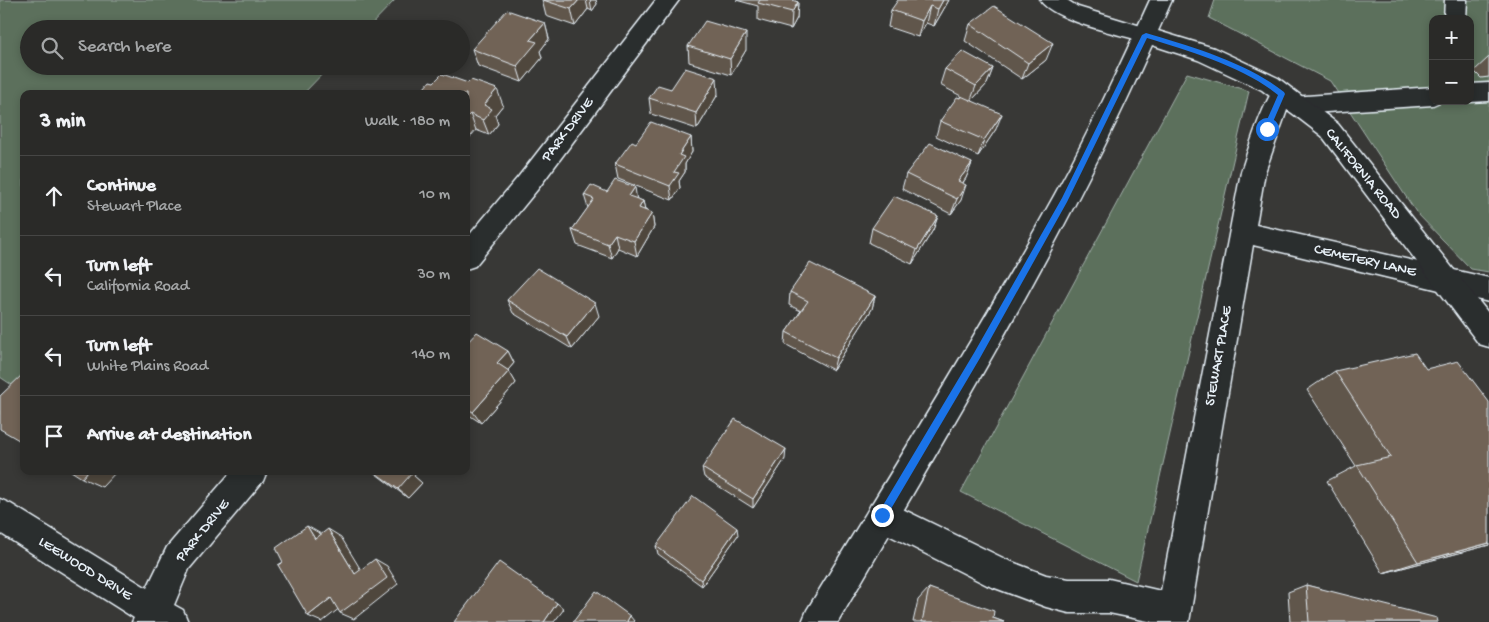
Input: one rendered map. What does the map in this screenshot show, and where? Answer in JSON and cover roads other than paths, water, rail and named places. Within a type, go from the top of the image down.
[{"type":"street","name":"PARK DRIVE","points":[[470,253],[528,183],[668,0]]},
{"type":"street","name":"CALIFORNIA ROAD","points":[[1051,0],[1070,12],[1206,54],[1270,84],[1330,130],[1489,335]]},
{"type":"street","points":[[819,622],[977,355],[1065,200],[1146,35],[1161,0]]},
{"type":"street","points":[[1455,15],[1456,0]]},
{"type":"street","points":[[1474,93],[1489,92]]},
{"type":"street","points":[[1289,99],[1429,96]]},
{"type":"street","name":"STEWART PLACE","points":[[1173,616],[1241,232],[1254,172],[1267,129],[1289,99]]},
{"type":"street","name":"CEMETERY LANE","points":[[1241,232],[1489,290]]},
{"type":"street","name":"PARK DRIVE","points":[[158,619],[178,558],[249,475]]},
{"type":"street","name":"LEEWOOD DRIVE","points":[[0,515],[158,619]]},
{"type":"street","points":[[882,515],[999,573],[1046,591],[1069,596],[1109,596],[1173,616]]}]
